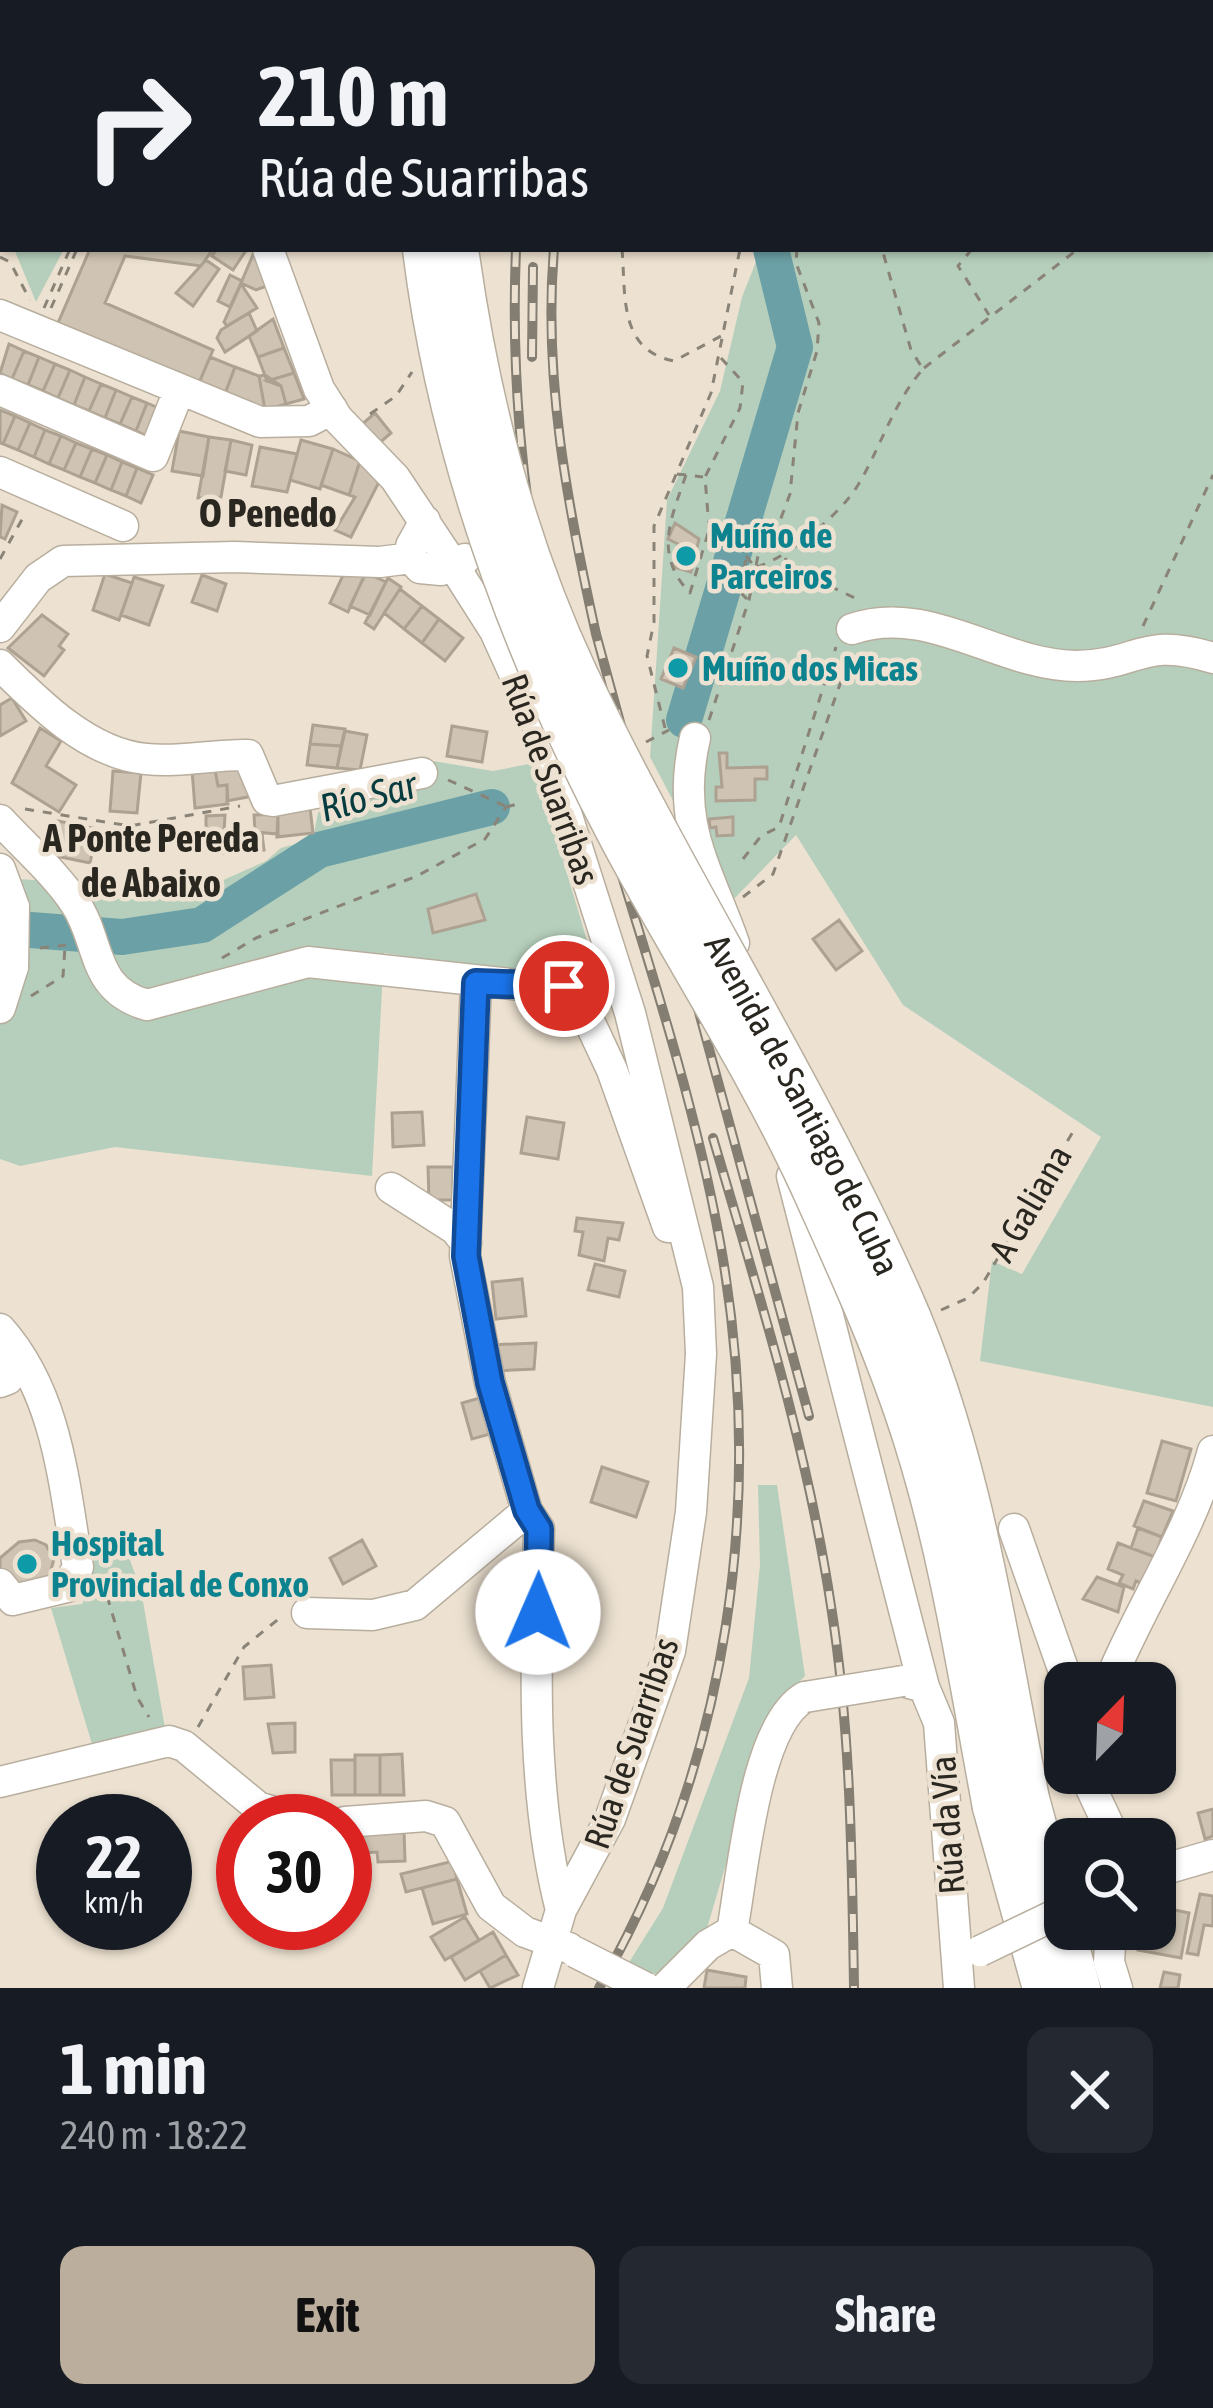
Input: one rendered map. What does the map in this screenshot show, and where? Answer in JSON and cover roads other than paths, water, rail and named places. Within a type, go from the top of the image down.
[{"type":"highway","name":"Avenida de Santiago de Cuba","points":[[423,252],[435,342],[469,478],[545,686],[620,836],[807,1176],[885,1352],[942,1538],[1011,1803],[1079,1988]]},
{"type":"highway","name":"Avenida de Santiago de Cuba","points":[[458,252],[469,336],[501,473],[576,674],[835,1162],[902,1301],[950,1436],[1044,1988]]},
{"type":"street","name":"Rúa de Suarribas","points":[[269,252],[319,389],[425,521],[481,609],[539,728],[630,1013],[698,1287],[701,1354],[691,1512],[670,1651],[610,1819],[561,1910]]},
{"type":"street","points":[[0,627],[38,578],[63,561],[235,557],[415,563],[441,570],[504,537],[452,339],[440,268],[426,252]]},
{"type":"street","points":[[0,315],[260,422],[341,420]]},
{"type":"street","points":[[0,390],[154,456],[178,392]]},
{"type":"street","points":[[0,472],[124,526]]},
{"type":"street","points":[[415,563],[425,521]]},
{"type":"street","points":[[415,563],[481,609]]},
{"type":"street","points":[[859,627],[880,620],[915,623],[1076,666],[1174,646],[1213,658]]},
{"type":"street","points":[[0,665],[56,718],[125,756],[202,760],[248,755],[267,800],[422,773]]},
{"type":"street","name":"Rúa da Vía","points":[[680,734],[687,808],[702,871],[727,922],[758,1031],[811,1259],[852,1345],[914,1684],[939,1723],[966,1967]]},
{"type":"street","name":"Rúa de Suarribas","points":[[11,814],[78,907],[81,944],[114,986],[147,1005],[308,962],[476,983],[564,986],[583,1000],[665,1215],[691,1333],[701,1354]]},
{"type":"street","points":[[0,869],[14,907],[11,1006]]},
{"type":"street","name":"Rúa de Suarribas","points":[[476,983],[466,1243],[490,1383],[527,1510],[539,1529],[543,1777],[551,1871],[564,1946],[538,1988]]},
{"type":"street","points":[[391,1188],[455,1228],[466,1243]]},
{"type":"street","points":[[0,1382],[8,1379],[3,1333]]},
{"type":"street","points":[[0,1584],[13,1600],[67,1587],[78,1567],[52,1427],[34,1373],[3,1333]]},
{"type":"street","points":[[1119,1662],[1202,1491],[1213,1451]]},
{"type":"street","points":[[307,1613],[373,1615],[415,1605],[527,1510]]},
{"type":"street","points":[[1014,1528],[1061,1662]]},
{"type":"street","points":[[665,1988],[708,1945],[732,1931],[754,1810],[776,1728],[789,1706],[805,1697],[914,1684]]},
{"type":"street","points":[[0,1782],[169,1738],[240,1794]]},
{"type":"street","points":[[372,1820],[426,1816],[445,1822],[491,1906],[525,1931],[646,1988]]},
{"type":"street","points":[[1176,1866],[1213,1855]]},
{"type":"street","points":[[966,1967],[1044,1922]]},
{"type":"street","points":[[732,1931],[774,1955],[777,1988]]},
{"type":"street","points":[[1110,1950],[1117,1988]]},
{"type":"waterway","name":"Río Sar","points":[[684,720],[795,347],[772,252]]},
{"type":"waterway","name":"Río Sar","points":[[0,934],[17,929],[122,937],[202,925],[319,850],[492,807]]},
{"type":"railway","points":[[516,252],[520,431],[538,566],[567,689],[703,1162],[733,1338],[739,1434],[726,1626],[707,1719],[680,1811],[644,1901],[599,1988]]},
{"type":"railway","points":[[554,252],[552,346],[560,443],[596,634],[809,1416]]},
{"type":"railway","points":[[532,357],[533,267]]},
{"type":"railway","points":[[713,1138],[795,1428],[831,1606],[847,1749],[854,1988]]},
{"type":"place","name":"Muíño de Parceiros","points":[[686,556]]},
{"type":"place","name":"Muíño dos Micas","points":[[678,668]]},
{"type":"place","name":"Hospital Provincial de Conxo","points":[[27,1564]]},
{"type":"district","name":"O Penedo","points":[[268,513]]},
{"type":"district","name":"A Ponte Pereda de Abaixo","points":[[151,860]]}]
